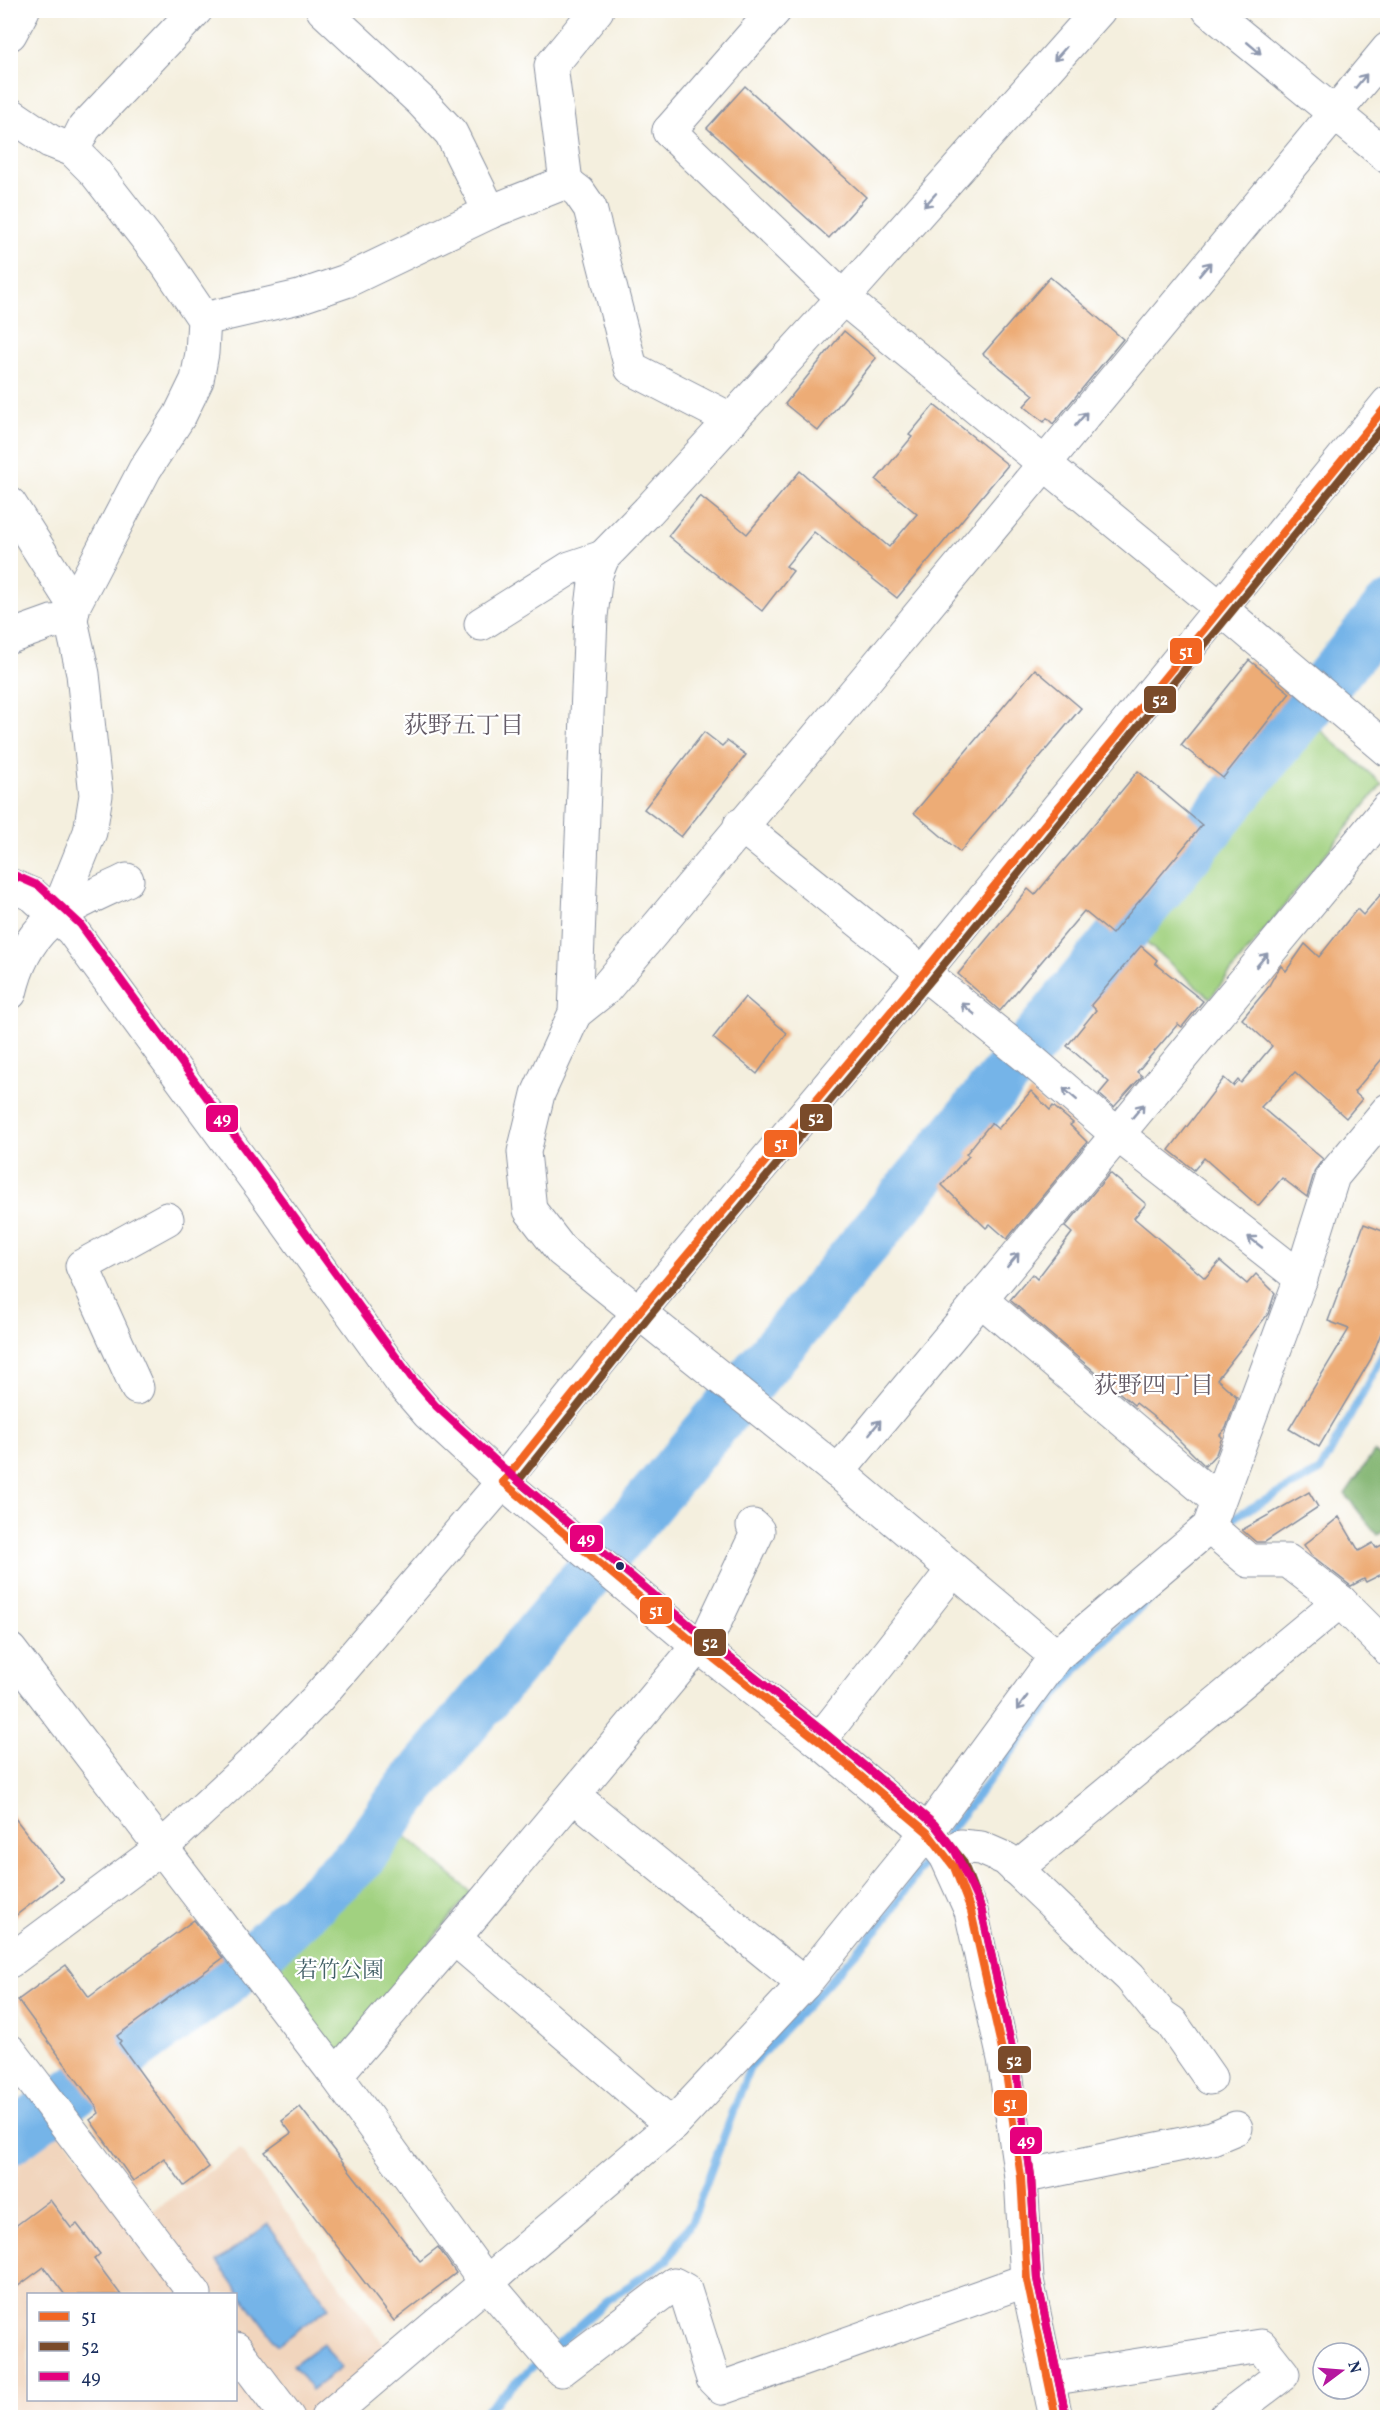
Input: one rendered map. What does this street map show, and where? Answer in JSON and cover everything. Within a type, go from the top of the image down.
[{"type":"street","points":[[10,34],[23,10]]},
{"type":"street","points":[[73,150],[84,128],[196,10]]},
{"type":"street","points":[[323,10],[405,86],[451,133],[490,212]]},
{"type":"street","points":[[597,10],[551,66],[566,182],[579,192],[590,208],[630,368],[732,420]]},
{"type":"street","points":[[776,10],[669,131],[843,298],[1219,607],[1388,750]]},
{"type":"street","points":[[1056,1656],[838,1472],[640,1311],[561,1250],[530,1210],[524,1152],[538,1094],[575,1013],[591,616],[596,574],[603,557],[843,298],[1099,10]]},
{"type":"street","points":[[1209,10],[1388,157]]},
{"type":"street","points":[[575,1013],[605,988],[867,678],[1388,49]]},
{"type":"street","points":[[10,114],[50,141],[73,150],[95,172],[166,263],[204,319],[202,353],[197,380],[180,415],[145,469],[73,613],[10,637]]},
{"type":"street","points":[[204,319],[298,297],[346,281],[490,212],[566,182]]},
{"type":"street","points":[[10,1961],[160,1849],[274,1743],[316,1700],[503,1482],[640,1311],[924,972],[1219,607],[1388,403]]},
{"type":"street","points":[[10,504],[73,613],[86,694],[96,795],[90,832],[57,914]]},
{"type":"street","points":[[482,624],[570,568],[603,557]]},
{"type":"street","points":[[838,1472],[1388,808]]},
{"type":"street","points":[[741,825],[924,972],[1118,1135],[1301,1278]]},
{"type":"street","points":[[10,993],[15,974],[37,931],[57,914],[127,880]]},
{"type":"street","points":[[10,885],[33,895],[57,914],[72,930],[403,1384],[428,1413],[503,1482],[700,1648],[819,1741],[937,1844],[964,1890],[984,1962],[1004,2059],[1021,2177],[1027,2280],[1056,2418]]},
{"type":"street","points":[[327,2418],[672,2124],[937,1844],[1056,1656],[1213,1514],[1301,1278],[1333,1176],[1388,1110]]},
{"type":"street","points":[[137,1388],[82,1266],[167,1219]]},
{"type":"street","points":[[980,1299],[1213,1514],[1249,1562],[1288,1561],[1340,1601],[1388,1649]]},
{"type":"street","points":[[336,2075],[700,1648],[758,1531],[753,1526]]},
{"type":"street","points":[[819,1741],[952,1570]]},
{"type":"street","points":[[1016,1869],[1340,1601]]},
{"type":"street","points":[[10,1650],[21,1685],[160,1849],[336,2075],[486,2282],[561,2370],[674,2284],[685,2290],[713,2379],[722,2388],[1027,2280]]},
{"type":"street","points":[[574,1796],[804,1984]]},
{"type":"street","points":[[937,1844],[981,1848],[1006,1859],[1130,1977],[1162,2016],[1171,2022],[1210,2078]]},
{"type":"street","points":[[454,1938],[672,2124]]},
{"type":"street","points":[[10,2051],[193,2293]]},
{"type":"street","points":[[1021,2177],[1212,2138],[1236,2128]]},
{"type":"street","points":[[1048,2379],[1261,2346],[1283,2374],[1226,2418]]},
{"type":"street","points":[[237,2350],[288,2418]]},
{"type":"shaded area","points":[[53,2123],[133,2225],[240,2149],[390,2353],[314,2417],[11,2418],[11,2155]]},
{"type":"green space","points":[[1319,729],[1382,784],[1210,998],[1144,941]]},
{"type":"green space","points":[[1374,1452],[1388,1462],[1387,1528],[1377,1535],[1345,1494]]},
{"type":"green space","name":"若竹公園","points":[[403,1834],[471,1892],[341,2052],[329,2049],[269,1971]]},
{"type":"water","points":[[268,2224],[329,2307],[278,2345],[217,2262]]},
{"type":"water","points":[[323,2343],[341,2368],[312,2390],[293,2365]]},
{"type":"building","points":[[745,86],[866,197],[829,238],[707,128]]},
{"type":"building","points":[[1050,277],[1123,339],[1053,424],[1047,418],[1044,422],[1024,406],[1034,395],[983,354]]},
{"type":"building","points":[[844,331],[876,358],[818,431],[785,404]]},
{"type":"building","points":[[934,405],[1008,465],[897,598],[814,532],[786,566],[793,571],[762,611],[668,536],[700,496],[747,534],[800,471],[889,547],[917,514],[876,480],[912,437],[909,435]]},
{"type":"building","points":[[1249,660],[1290,693],[1223,778],[1181,745]]},
{"type":"building","points":[[1035,669],[1081,708],[960,852],[914,813]]},
{"type":"building","points":[[704,732],[722,746],[727,741],[746,755],[681,837],[644,809]]},
{"type":"building","points":[[1138,771],[1202,825],[1112,934],[1084,911],[1000,1011],[958,974],[1028,889],[1035,895]]},
{"type":"building","points":[[1388,886],[1388,1052],[1354,1092],[1362,1099],[1346,1118],[1295,1072],[1261,1107],[1323,1159],[1315,1170],[1307,1197],[1282,1178],[1258,1206],[1204,1158],[1194,1170],[1169,1150],[1224,1078],[1233,1086],[1238,1080],[1241,1083],[1272,1046],[1242,1019],[1267,989],[1281,966],[1286,971],[1305,944],[1319,957],[1357,909],[1363,915]]},
{"type":"building","points":[[1141,946],[1157,960],[1155,963],[1203,1001],[1182,1027],[1178,1024],[1137,1072],[1142,1076],[1114,1107],[1099,1094],[1109,1082],[1067,1046],[1096,1010],[1091,1005]]},
{"type":"building","points":[[745,997],[787,1033],[757,1074],[713,1038]]},
{"type":"building","points":[[1031,1091],[1050,1110],[1053,1106],[1073,1123],[1070,1125],[1087,1142],[1007,1239],[990,1224],[986,1228],[942,1185],[969,1156],[966,1154],[991,1123],[998,1129]]},
{"type":"building","points":[[1110,1173],[1146,1204],[1134,1218],[1205,1278],[1220,1261],[1247,1284],[1256,1274],[1275,1293],[1268,1314],[1217,1379],[1237,1397],[1226,1428],[1220,1435],[1222,1437],[1216,1454],[1205,1466],[1165,1426],[1136,1403],[1134,1405],[1010,1300],[1032,1274],[1037,1279],[1072,1233],[1065,1227]]},
{"type":"building","points":[[1364,1224],[1388,1233],[1388,1315],[1371,1359],[1319,1447],[1289,1429],[1349,1329],[1328,1321]]},
{"type":"building","points":[[1309,1492],[1318,1507],[1265,1542],[1256,1542],[1242,1530]]},
{"type":"building","points":[[1339,1517],[1359,1551],[1373,1543],[1376,1548],[1388,1542],[1388,1571],[1366,1582],[1364,1579],[1351,1586],[1311,1555],[1304,1545]]},
{"type":"building","points":[[10,1812],[63,1879],[10,1920]]},
{"type":"building","points":[[194,1920],[223,1958],[117,2036],[121,2041],[119,2043],[209,2167],[184,2186],[164,2158],[133,2181],[90,2120],[99,2113],[96,2106],[18,2000],[66,1965],[89,1997]]},
{"type":"building","points":[[300,2107],[420,2261],[438,2247],[456,2273],[394,2321],[265,2152],[291,2133],[282,2121]]},
{"type":"building","points":[[50,2200],[71,2228],[77,2224],[100,2254],[94,2259],[120,2293],[64,2293],[44,2267],[10,2292],[10,2230]]},
{"type":"waterway","points":[[10,2139],[231,1976],[360,1857],[410,1788],[1040,1034],[1388,608]]},
{"type":"waterway","points":[[1381,616],[1388,621]]},
{"type":"waterway","points":[[1221,1531],[1236,1516],[1320,1471],[1388,1347]]},
{"type":"waterway","points":[[947,1834],[1076,1670],[1162,1587]]},
{"type":"waterway","points":[[553,2349],[608,2300],[667,2260],[692,2221],[750,2067],[883,1923],[929,1856]]},
{"type":"waterway","points":[[478,2418],[543,2357]]},
{"type":"transit line","name":"51","points":[[1056,2418],[1027,2280],[1021,2177],[1004,2059],[971,1911],[954,1867],[927,1832],[819,1741],[698,1646],[503,1482],[640,1311],[924,972],[1388,404]]},
{"type":"transit line","name":"52","points":[[1066,2416],[1037,2279],[1031,2176],[1014,2057],[981,1908],[963,1861],[934,1824],[825,1733],[705,1638],[518,1481],[648,1318],[932,979],[1388,420]]},
{"type":"transit line","name":"49","points":[[14,875],[39,886],[80,924],[411,1377],[436,1406],[510,1474],[705,1638],[825,1733],[934,1824],[955,1851],[981,1908],[1014,2057],[1031,2176],[1037,2279],[1066,2416]]},
{"type":"district","name":"荻野五丁目","points":[[464,727]]},
{"type":"district","name":"荻野四丁目","points":[[1154,1387]]}]
